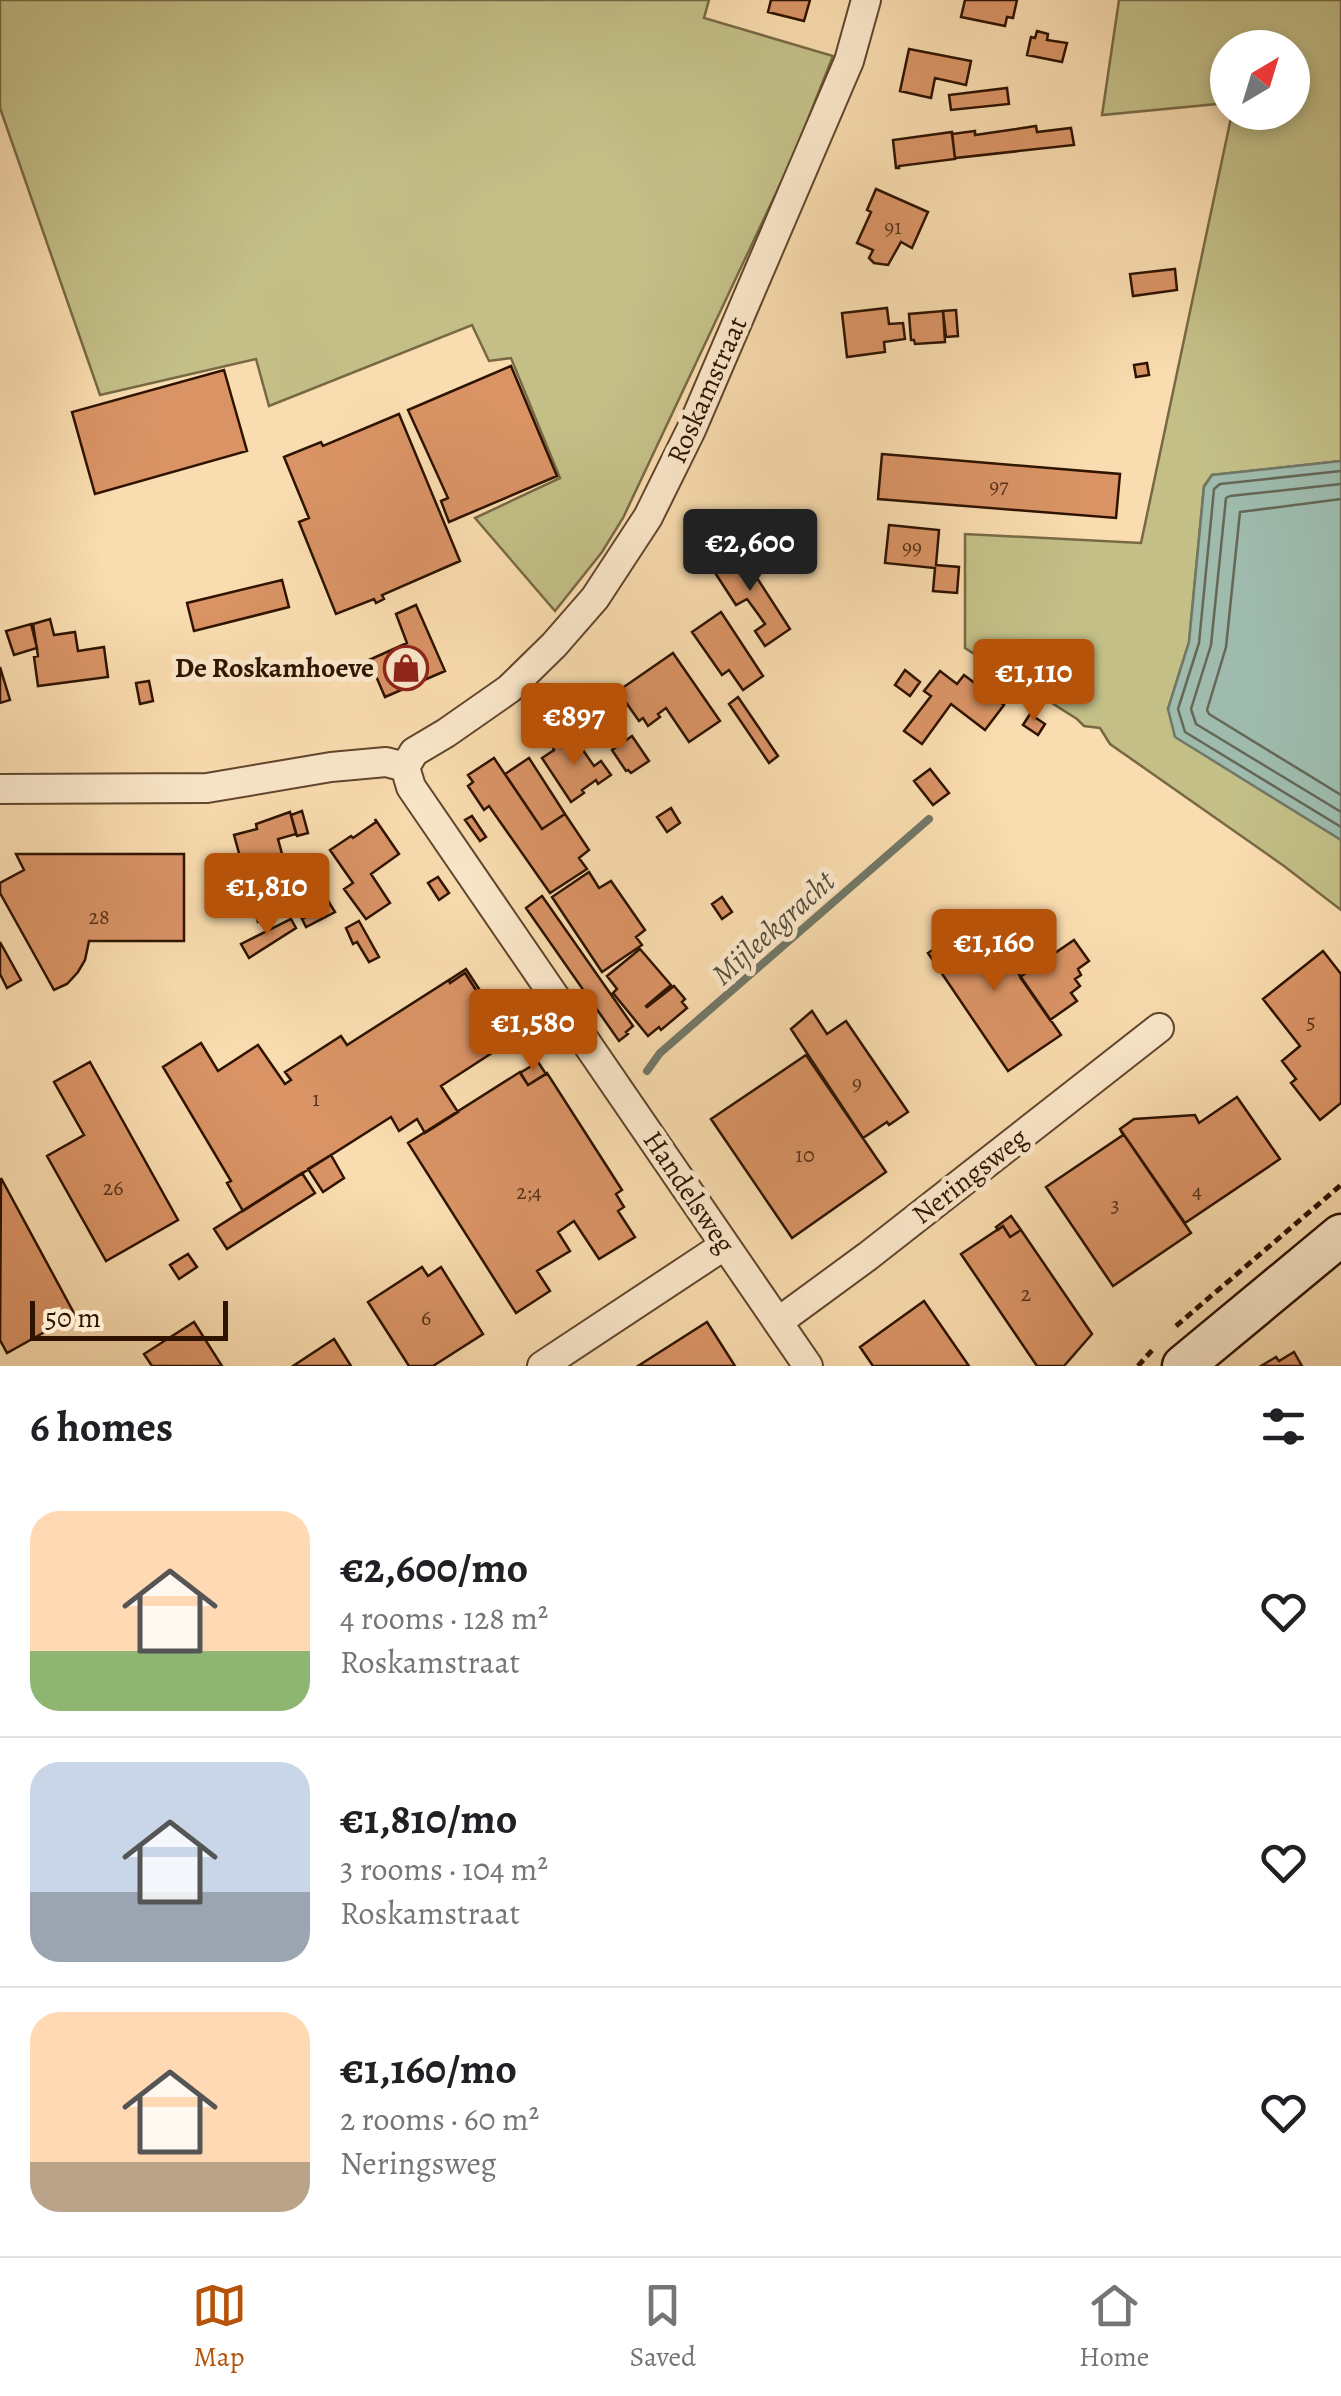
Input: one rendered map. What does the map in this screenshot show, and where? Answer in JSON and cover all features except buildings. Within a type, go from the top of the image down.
[{"type":"street","name":"Roskamstraat","points":[[405,768],[414,752],[509,689],[554,646],[595,598],[648,516],[691,430],[849,61],[866,0]]},
{"type":"street","points":[[0,789],[207,788],[330,767],[386,762],[405,768]]},
{"type":"street","name":"Handelsweg","points":[[405,768],[411,787],[808,1366]]},
{"type":"street","name":"Neringsweg","points":[[778,1322],[1159,1028]]},
{"type":"street","points":[[1169,1348],[1341,1234]]},
{"type":"street","points":[[542,1366],[725,1244]]},
{"type":"path","points":[[1138,1366],[1169,1348],[1211,1294],[1341,1185]]},
{"type":"shaded area","points":[[0,0],[709,0],[704,18],[833,56],[793,157],[623,518],[602,552],[555,611],[475,518],[560,478],[511,358],[489,361],[472,325],[269,406],[256,359],[100,395],[0,108]]},
{"type":"shaded area","points":[[1119,0],[1341,0],[1341,461],[1212,475],[1204,486],[1189,642],[1168,709],[1341,840],[1341,910],[1110,744],[1100,728],[1084,726],[965,648],[965,534],[1141,543],[1228,130],[1310,130],[1310,30],[1210,30],[1210,105],[1102,115]]},
{"type":"water","points":[[1341,461],[1341,840],[1175,737],[1168,709],[1189,642],[1204,487],[1212,475]]},
{"type":"waterway","name":"Mijleekgracht","points":[[647,1071],[660,1053],[929,819]]},
{"type":"place","name":"De Roskamhoeve","points":[[406,668]]}]
